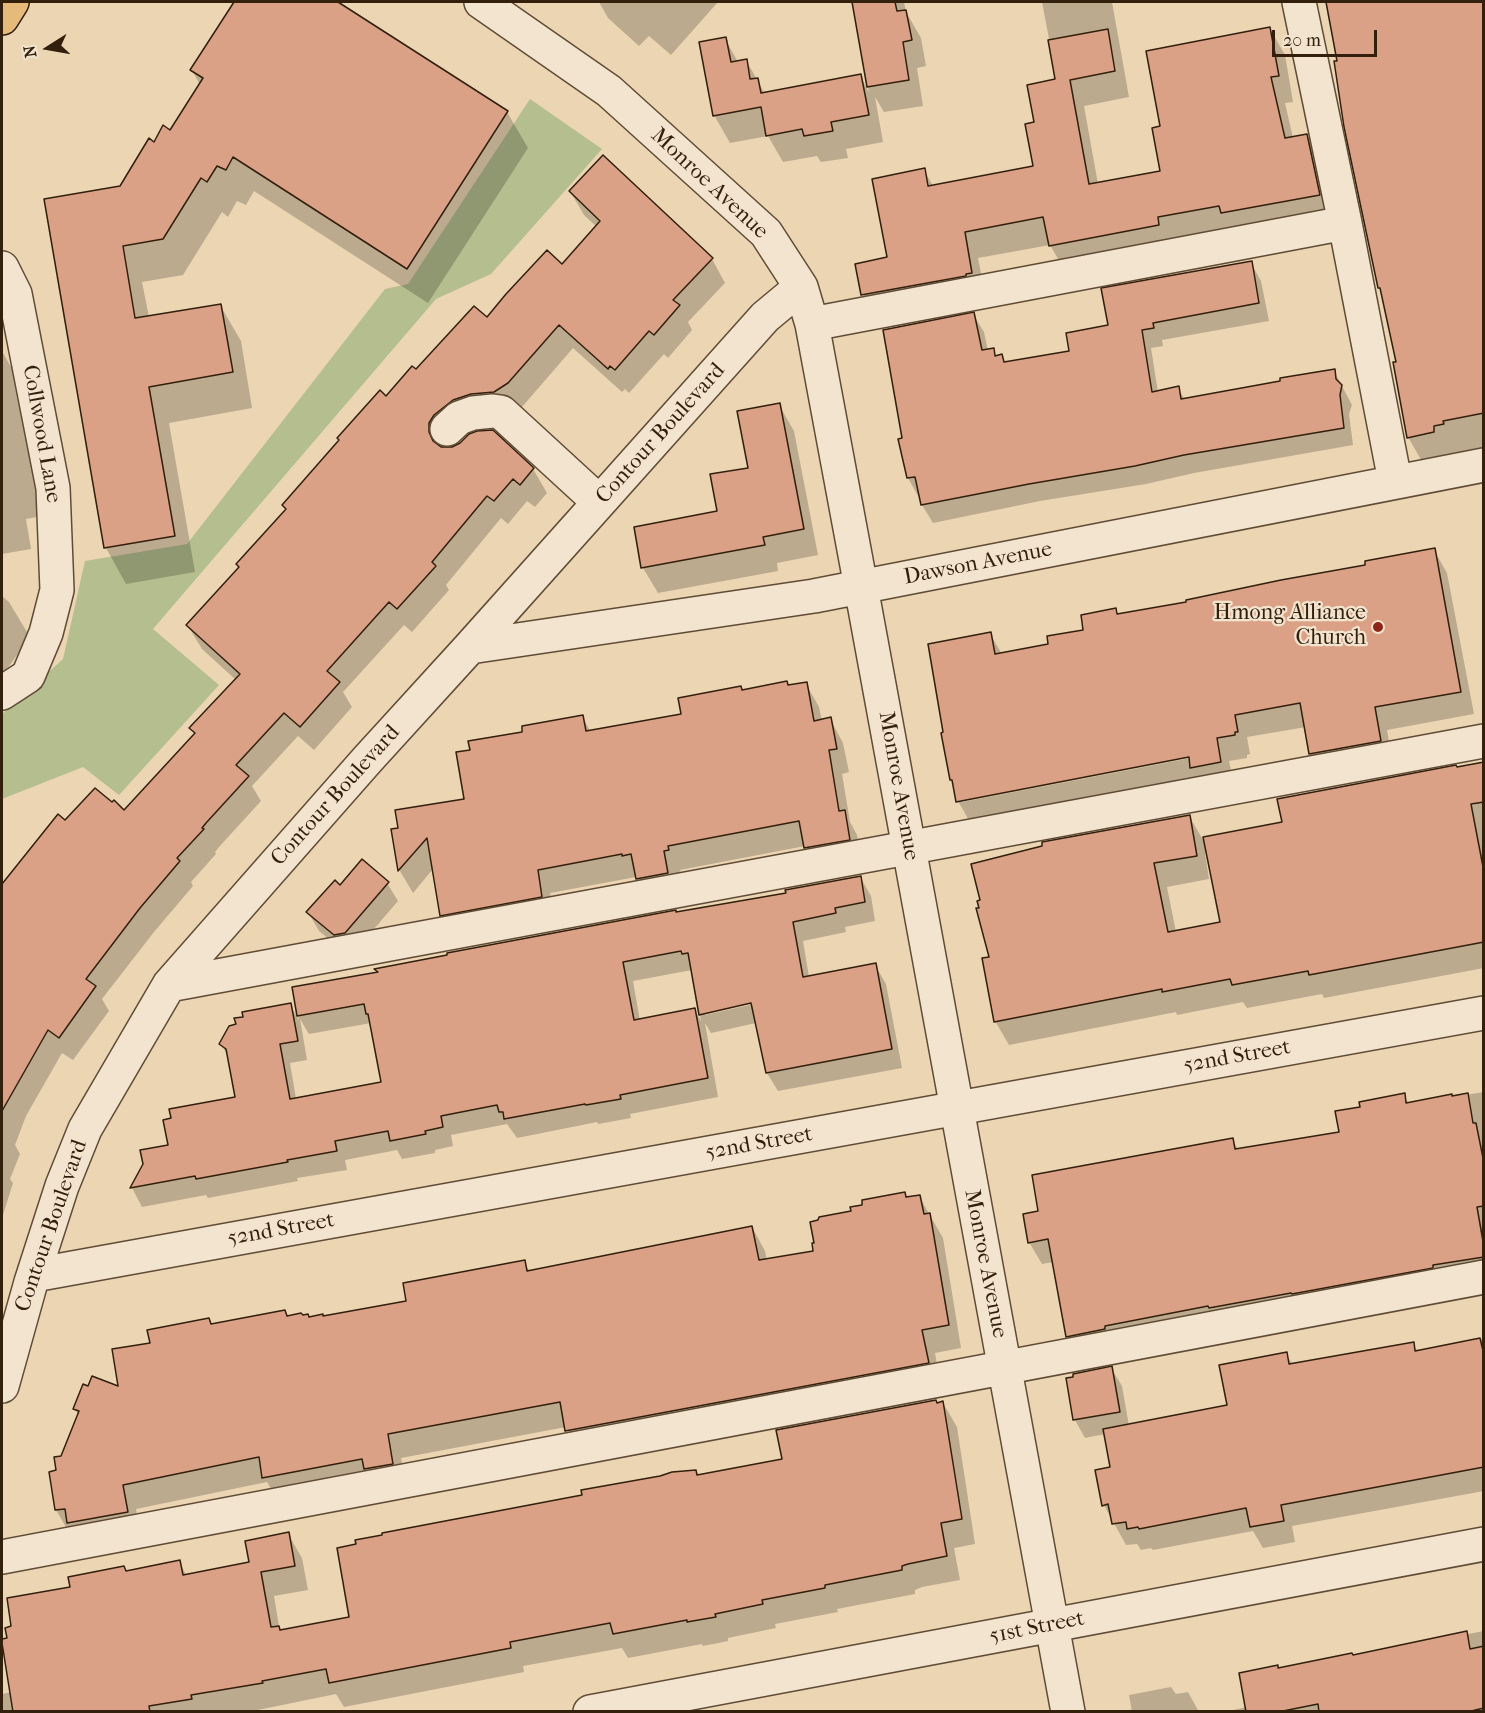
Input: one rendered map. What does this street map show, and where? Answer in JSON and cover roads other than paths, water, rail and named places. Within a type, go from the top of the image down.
[{"type":"main road","points":[[2,18],[12,2]]},
{"type":"street","name":"Monroe Avenue","points":[[481,2],[609,91],[766,233],[801,287],[812,324],[1068,1712]]},
{"type":"street","points":[[1299,2],[1395,481]]},
{"type":"street","points":[[812,324],[1345,223]]},
{"type":"street","name":"Collwood Lane","points":[[2,268],[15,294],[53,488],[57,590],[46,633],[28,676],[2,693]]},
{"type":"street","name":"Contour Boulevard","points":[[2,1386],[62,1186],[85,1129],[169,985],[367,760],[765,317],[801,287]]},
{"type":"street","points":[[447,429],[459,418],[473,413],[501,412],[599,502]]},
{"type":"street","name":"Dawson Avenue","points":[[470,647],[814,596],[1484,465]]},
{"type":"street","points":[[169,985],[1484,741]]},
{"type":"street","name":"52nd Street","points":[[34,1275],[1484,1013]]},
{"type":"street","points":[[2,1557],[1484,1277]]},
{"type":"street","name":"51st Street","points":[[590,1712],[1484,1544]]},
{"type":"place","name":"Hmong Alliance Church","points":[[1378,627]]}]
